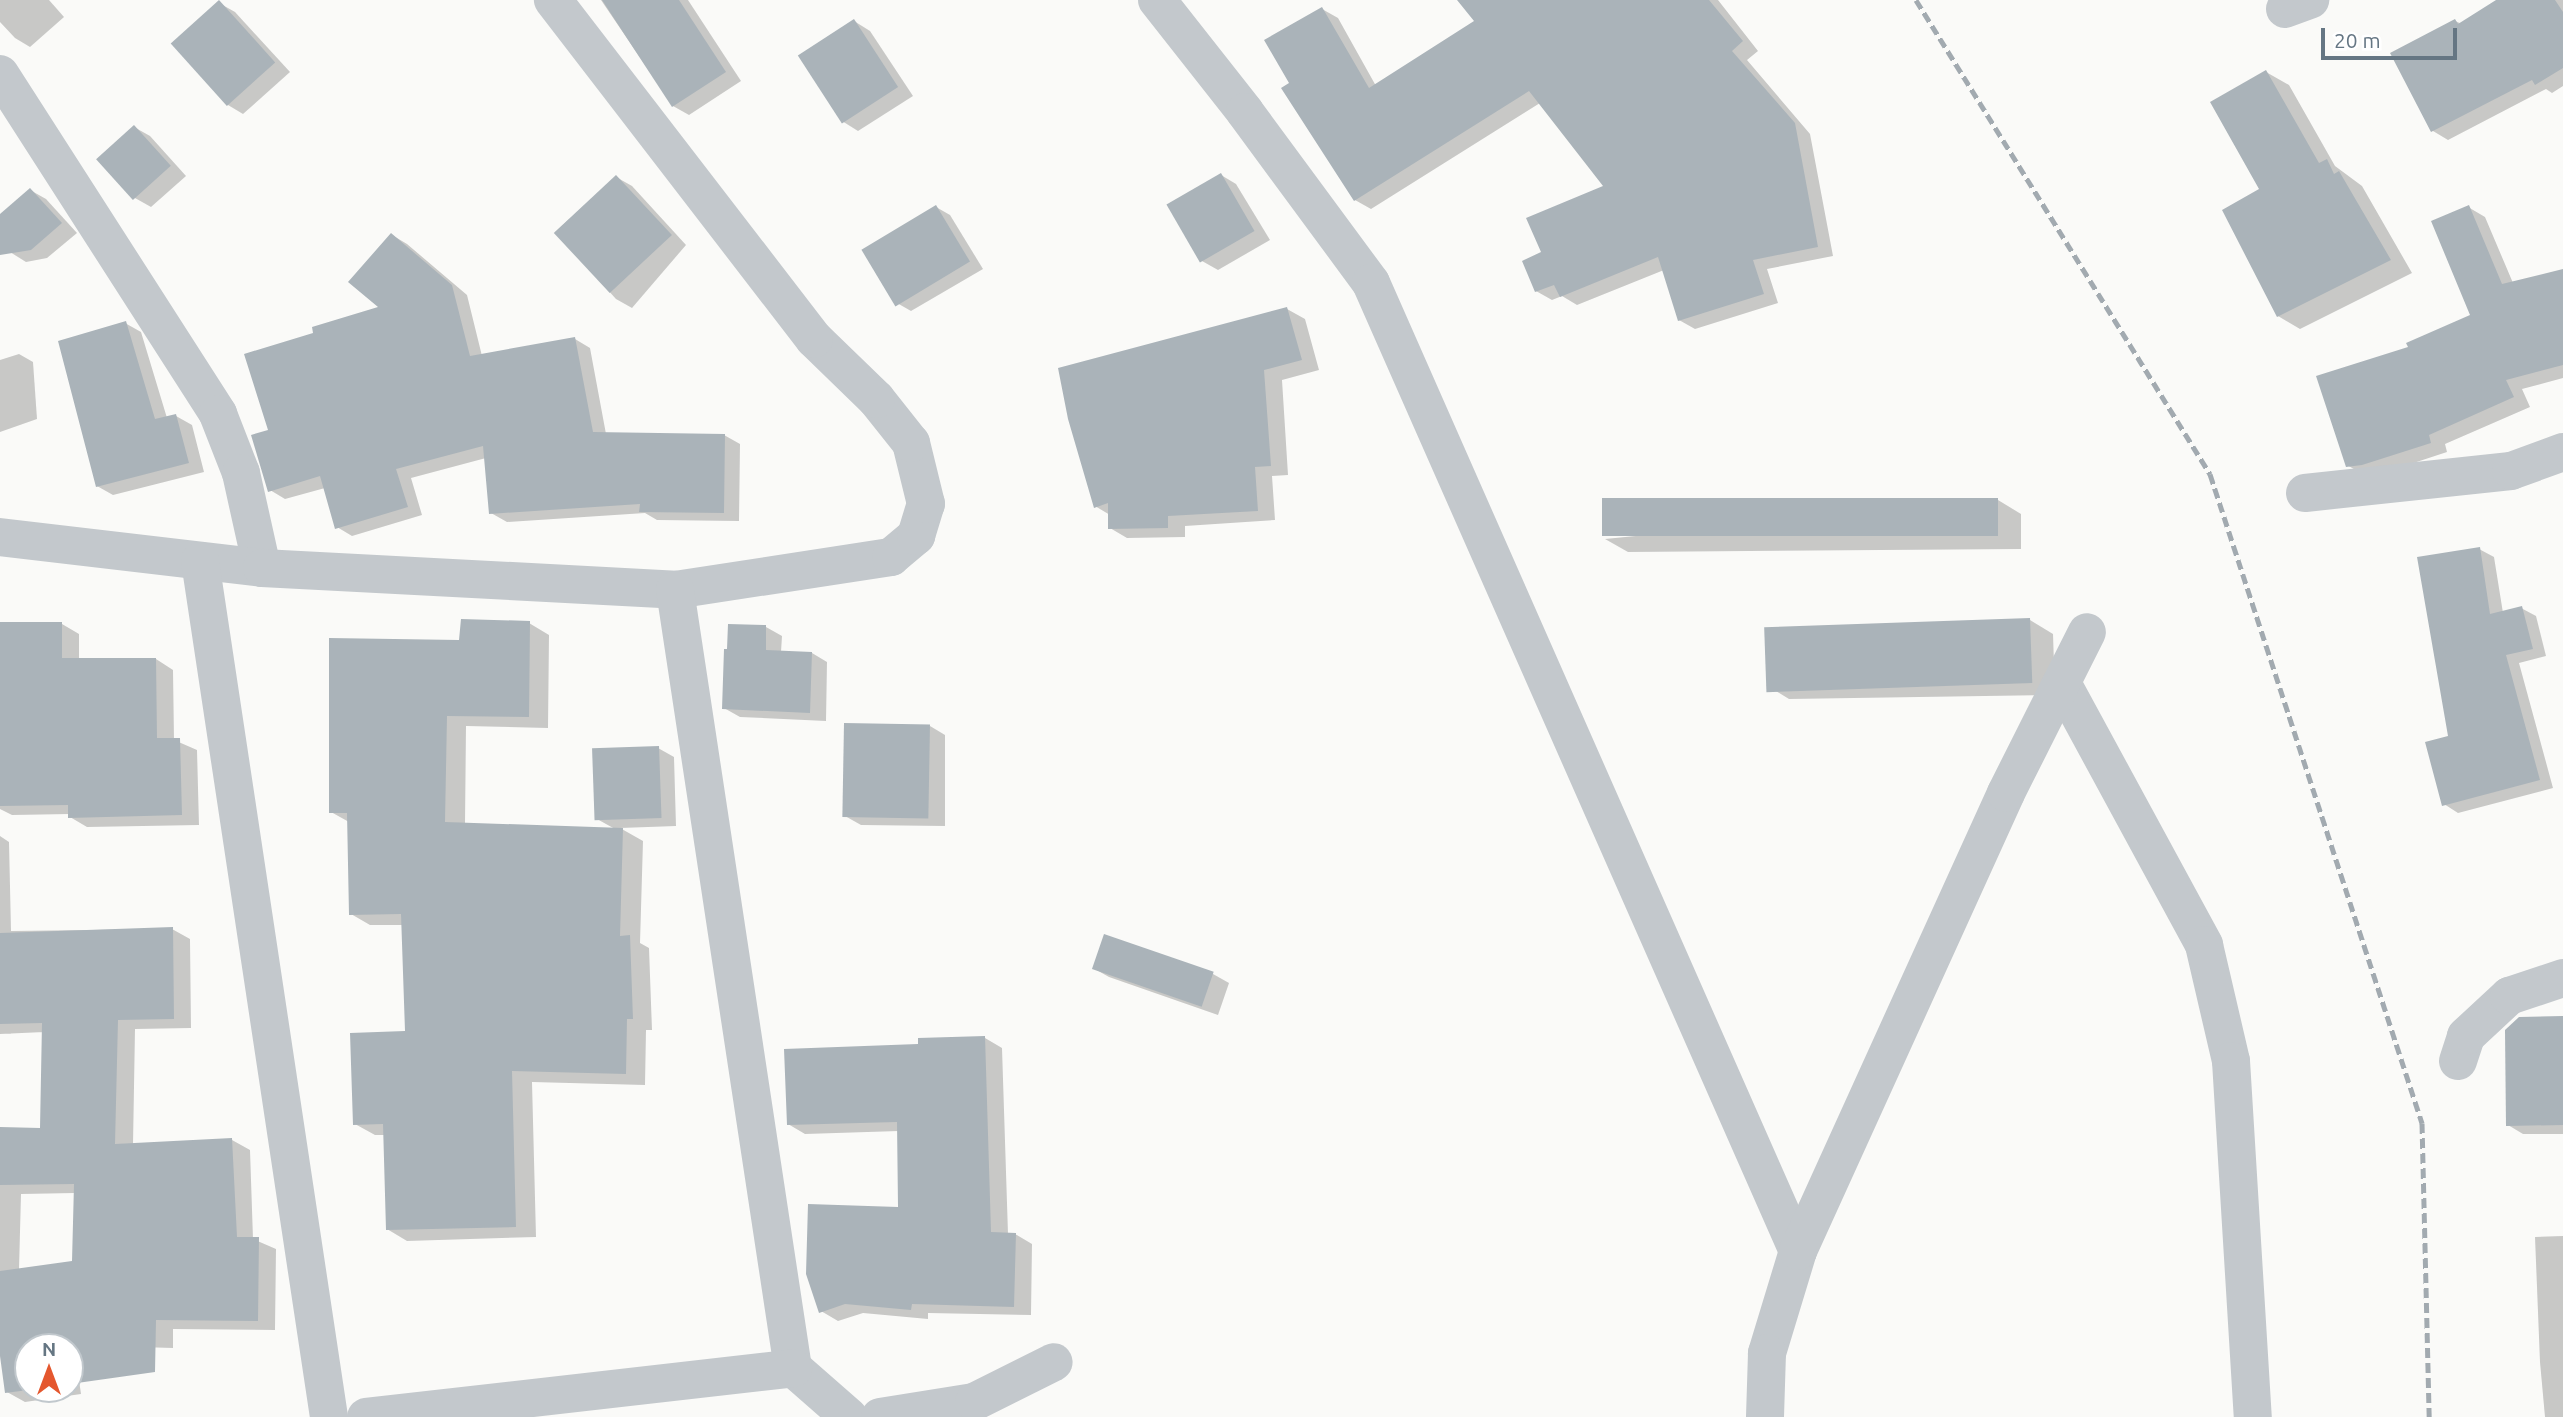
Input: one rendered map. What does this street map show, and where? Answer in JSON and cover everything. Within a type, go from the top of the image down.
[{"type":"street","points":[[0,537],[261,568],[675,590],[891,557],[916,536],[926,505],[911,443],[876,399],[814,339],[553,0]]},
{"type":"street","points":[[1157,0],[1245,112],[1371,284],[1798,1251]]},
{"type":"street","points":[[0,74],[218,414],[241,473],[261,568]]},
{"type":"street","points":[[2305,493],[2511,471],[2563,452]]},
{"type":"street","points":[[200,561],[329,1417]]},
{"type":"street","points":[[675,590],[793,1368],[849,1417]]},
{"type":"street","points":[[1765,1417],[1767,1353],[1798,1251],[2000,805],[2087,632]]},
{"type":"street","points":[[2062,682],[2204,945],[2231,1061],[2253,1417]]},
{"type":"street","points":[[2458,1060],[2466,1036],[2509,996],[2563,978]]},
{"type":"street","points":[[880,1417],[974,1402],[1054,1362]]},
{"type":"street","points":[[366,1417],[793,1368]]},
{"type":"building","points":[[219,0],[275,62],[227,106],[171,43]]},
{"type":"building","points":[[602,0],[679,0],[726,72],[672,107]]},
{"type":"building","points":[[1457,0],[1709,0],[1743,41],[1732,51],[1795,123],[1818,247],[1753,260],[1764,294],[1678,321],[1658,257],[1560,297],[1554,285],[1535,292],[1522,261],[1541,252],[1526,218],[1603,186],[1529,91],[1354,201],[1281,88],[1289,83],[1264,40],[1322,7],[1369,88],[1474,21]]},
{"type":"building","points":[[2496,0],[2555,0],[2563,12],[2563,68],[2535,85],[2532,80],[2431,132],[2390,53],[2455,19],[2458,24]]},
{"type":"building","points":[[854,19],[898,87],[842,123],[798,55]]},
{"type":"building","points":[[2266,70],[2319,163],[2327,159],[2334,174],[2339,171],[2391,260],[2277,317],[2222,210],[2259,189],[2210,102]]},
{"type":"building","points":[[134,125],[171,166],[133,200],[96,159]]},
{"type":"building","points":[[1221,173],[1254,231],[1200,263],[1166,204]]},
{"type":"building","points":[[616,175],[672,235],[610,293],[554,233]]},
{"type":"building","points":[[30,188],[62,223],[31,250],[0,255],[0,214]]},
{"type":"building","points":[[936,205],[970,262],[895,306],[861,250]]},
{"type":"building","points":[[2469,205],[2502,284],[2563,269],[2563,365],[2506,380],[2514,397],[2429,435],[2431,443],[2362,465],[2346,467],[2316,376],[2408,347],[2406,343],[2470,315],[2431,221]]},
{"type":"building","points":[[391,233],[452,285],[470,356],[575,337],[593,432],[725,434],[724,513],[639,512],[640,504],[489,514],[483,446],[396,469],[408,507],[335,529],[320,476],[268,492],[251,435],[268,430],[244,354],[313,333],[312,327],[378,307],[348,282]]},
{"type":"building","points":[[1287,307],[1302,360],[1264,370],[1271,466],[1255,467],[1258,511],[1168,516],[1168,528],[1108,529],[1108,503],[1094,508],[1068,419],[1058,368]]},
{"type":"building","points":[[126,321],[155,419],[176,414],[189,463],[96,487],[58,341]]},
{"type":"building","points":[[1602,498],[1998,498],[1998,536],[1602,536]]},
{"type":"building","points":[[2480,547],[2490,614],[2522,606],[2533,649],[2506,655],[2540,780],[2442,806],[2425,742],[2448,736],[2417,557]]},
{"type":"building","points":[[2030,618],[2032,683],[1766,692],[1764,627]]},
{"type":"building","points":[[461,619],[530,621],[529,717],[447,716],[445,822],[623,828],[620,936],[630,935],[633,1019],[627,1019],[626,1074],[512,1071],[516,1227],[386,1230],[383,1124],[353,1125],[350,1033],[405,1031],[401,914],[349,915],[347,813],[329,813],[329,638],[459,640]]},
{"type":"building","points":[[0,622],[62,622],[62,658],[156,658],[157,738],[180,738],[182,815],[68,818],[68,805],[0,806]]},
{"type":"building","points":[[728,624],[766,625],[766,650],[812,652],[810,713],[722,709],[724,649],[727,649]]},
{"type":"building","points":[[844,723],[930,725],[928,818],[842,817]]},
{"type":"building","points":[[659,746],[662,818],[595,820],[592,748]]},
{"type":"building","points":[[173,927],[174,1019],[118,1020],[115,1144],[232,1138],[237,1237],[259,1237],[258,1321],[156,1320],[155,1372],[84,1382],[84,1333],[14,1333],[14,1392],[5,1393],[0,1356],[0,1271],[72,1261],[74,1184],[0,1185],[0,1127],[40,1128],[42,1023],[0,1024],[0,933]]},
{"type":"building","points":[[1104,934],[1214,972],[1202,1007],[1092,969]]},
{"type":"building","points":[[2563,1016],[2563,1125],[2506,1126],[2505,1030],[2519,1017]]},
{"type":"building","points":[[985,1036],[991,1232],[1016,1233],[1014,1307],[912,1304],[911,1310],[845,1304],[819,1313],[806,1274],[808,1204],[898,1207],[897,1122],[787,1125],[784,1049],[918,1044],[918,1038]]},
{"type":"railway","points":[[1916,0],[2210,474],[2422,1123],[2429,1417]]}]
